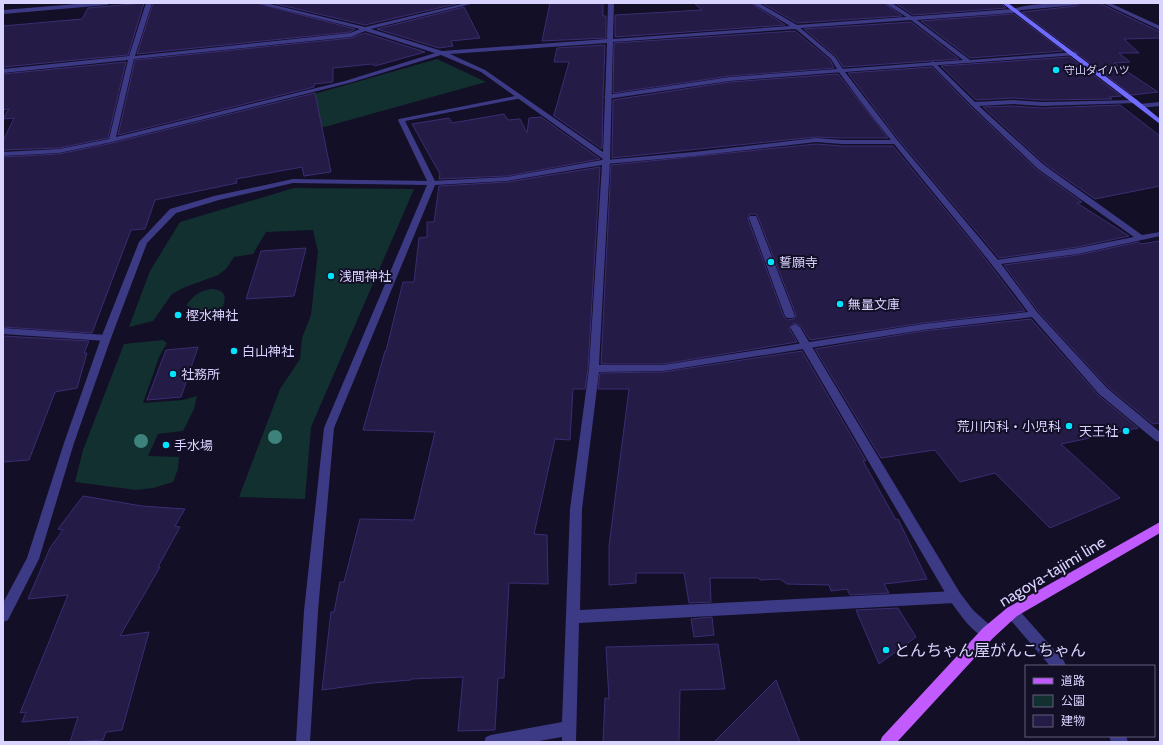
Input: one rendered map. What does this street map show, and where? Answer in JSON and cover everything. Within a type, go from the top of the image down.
[{"type":"main road","name":"nagoya-tajimi line","points":[[887,742],[988,633],[1012,612],[1160,526]]},
{"type":"street","points":[[3,12],[106,3]]},
{"type":"street","points":[[112,140],[131,58],[149,3]]},
{"type":"street","points":[[260,3],[365,29],[442,53],[483,71],[606,160]]},
{"type":"street","points":[[3,71],[350,35],[365,29],[472,3]]},
{"type":"street","points":[[491,742],[570,735],[576,509],[594,369],[606,160],[611,3]]},
{"type":"street","points":[[755,3],[798,28],[833,58],[896,142],[996,263],[1034,314],[1103,391],[1160,438]]},
{"type":"street","points":[[888,3],[913,19],[968,61]]},
{"type":"street","points":[[1005,3],[1135,100],[1140,106],[1160,122]]},
{"type":"street","points":[[3,154],[59,151],[112,140],[347,82],[442,53],[609,42],[1016,11],[1022,8],[1076,3]]},
{"type":"street","points":[[1106,3],[1160,28]]},
{"type":"street","points":[[607,97],[730,80],[933,63],[1075,54]]},
{"type":"street","points":[[933,63],[973,104],[1041,166],[1141,238]]},
{"type":"street","points":[[303,742],[311,611],[329,428],[432,183],[401,120],[520,97]]},
{"type":"street","points":[[973,104],[1014,102],[1042,104],[1135,100]]},
{"type":"street","points":[[1140,106],[1160,104]]},
{"type":"street","points":[[3,616],[33,559],[69,443],[106,338],[143,242],[173,211],[217,198],[293,181],[432,183],[507,179],[606,160],[694,154],[816,140],[842,142],[896,142]]},
{"type":"street","points":[[753,218],[790,316]]},
{"type":"street","points":[[996,263],[1078,250],[1160,234]]},
{"type":"street","points":[[594,369],[663,368],[923,327],[1034,314]]},
{"type":"street","points":[[795,328],[955,597],[968,614],[988,633]]},
{"type":"street","points":[[3,331],[106,338]]},
{"type":"street","points":[[573,617],[955,597]]},
{"type":"street","points":[[1012,612],[1058,665]]},
{"type":"green space","points":[[437,59],[486,82],[328,126],[254,138],[241,115]]},
{"type":"green space","points":[[294,188],[414,189],[311,427],[305,499],[239,497],[280,389],[300,359],[302,338],[311,315],[318,252],[313,230],[266,232],[253,254],[234,257],[226,269],[218,275],[183,288],[172,294],[153,321],[129,327],[150,271],[180,222]]},
{"type":"green space","points":[[211,289],[222,292],[225,299],[218,319],[186,322],[191,307],[186,306],[188,302],[197,294]]},
{"type":"green space","points":[[163,340],[167,343],[159,357],[143,403],[183,400],[197,396],[194,409],[183,431],[158,434],[148,456],[179,457],[178,469],[173,482],[153,488],[136,490],[75,482],[83,450],[124,344]]},
{"type":"building","points":[[144,3],[128,55],[3,67],[3,26],[82,19],[88,8]]},
{"type":"building","points":[[153,3],[256,3],[355,29],[350,32],[137,54]]},
{"type":"building","points":[[272,3],[460,3],[365,25]]},
{"type":"building","points":[[550,3],[603,3],[603,16],[606,16],[606,38],[542,41]]},
{"type":"building","points":[[694,3],[751,3],[785,25],[615,37],[615,15],[702,10]]},
{"type":"building","points":[[762,3],[884,3],[902,16],[797,23]]},
{"type":"building","points":[[895,3],[1001,3],[1006,8],[913,15]]},
{"type":"building","points":[[1081,3],[1099,3],[1160,32],[1160,38],[1124,39],[1139,53],[1119,53],[1130,62],[1114,63],[1158,92],[1132,95],[1078,54],[1078,52],[1074,51],[1022,12],[1077,6]]},
{"type":"building","points":[[464,7],[480,38],[451,41],[453,46],[439,48],[377,29]]},
{"type":"building","points":[[1014,14],[1063,51],[970,58],[921,21]]},
{"type":"building","points":[[911,22],[959,59],[843,67],[836,56],[804,29]]},
{"type":"building","points":[[795,31],[830,60],[834,68],[730,76],[613,93],[614,43]]},
{"type":"building","points":[[365,33],[425,52],[375,66],[372,64],[333,68],[333,82],[314,84],[314,87],[118,135],[135,60],[351,38]]},
{"type":"building","points":[[605,45],[602,149],[553,115],[569,62],[554,62],[557,48]]},
{"type":"building","points":[[1070,57],[1121,96],[1109,97],[1112,99],[1042,100],[1013,98],[976,100],[941,66]]},
{"type":"building","points":[[126,62],[108,138],[59,148],[3,150],[3,141],[14,118],[3,119],[9,109],[3,110],[3,74]]},
{"type":"building","points":[[932,67],[970,106],[1037,170],[1082,202],[1077,203],[1129,236],[1078,247],[999,258],[899,140],[848,73]]},
{"type":"building","points":[[838,74],[888,138],[816,137],[612,158],[613,100],[730,82]]},
{"type":"building","points":[[315,93],[331,172],[304,176],[302,167],[236,179],[237,183],[155,200],[145,229],[131,230],[92,333],[3,327],[3,157],[59,154],[112,143]]},
{"type":"building","points":[[1120,105],[1160,136],[1160,186],[1095,199],[1045,164],[983,107],[1013,106],[1042,108]]},
{"type":"building","points":[[504,114],[508,120],[520,119],[527,133],[529,118],[541,117],[600,159],[507,176],[439,179],[440,174],[412,124],[449,118],[452,123]]},
{"type":"building","points":[[816,144],[842,146],[893,146],[980,252],[1025,311],[923,323],[810,340],[801,326],[794,323],[789,328],[797,342],[663,364],[601,364],[611,165]],"holes":[[[750,214],[756,214],[796,315],[794,319],[787,320],[784,317],[748,219]]]},
{"type":"building","points":[[600,167],[588,369],[585,389],[573,389],[570,440],[555,439],[534,534],[547,535],[548,584],[509,583],[504,678],[498,678],[495,730],[458,731],[463,677],[411,679],[322,690],[331,612],[334,612],[340,582],[344,582],[360,519],[414,520],[435,432],[363,430],[386,351],[403,282],[414,282],[419,238],[427,237],[427,222],[434,222],[439,186],[507,182]]},
{"type":"building","points":[[1160,241],[1160,423],[1153,424],[1108,387],[1038,311],[1004,265],[1078,255],[1138,242],[1141,244]]},
{"type":"building","points":[[306,248],[294,296],[246,299],[261,251]]},
{"type":"building","points":[[1031,319],[1098,395],[1138,428],[1061,444],[1120,498],[1050,528],[995,473],[960,482],[935,450],[881,458],[815,349],[923,331]]},
{"type":"building","points":[[3,336],[89,341],[84,353],[87,353],[77,388],[55,392],[29,460],[3,462]]},
{"type":"building","name":"社務所","points":[[198,347],[181,397],[147,400],[166,350]]},
{"type":"building","points":[[802,351],[866,461],[863,461],[896,520],[898,519],[927,579],[884,584],[889,593],[850,595],[847,589],[831,591],[829,585],[787,584],[780,579],[760,580],[759,578],[710,578],[711,602],[689,603],[684,573],[636,573],[636,583],[609,585],[609,546],[629,389],[598,389],[600,373],[663,372]]},
{"type":"building","points":[[83,496],[142,506],[185,509],[175,526],[180,527],[158,567],[160,567],[120,636],[149,632],[122,730],[106,732],[103,740],[70,742],[78,717],[22,722],[26,712],[20,713],[68,595],[28,599],[50,548],[63,530],[58,529]]},
{"type":"building","points":[[898,608],[916,637],[879,664],[856,610]]},
{"type":"building","points":[[712,617],[714,635],[694,637],[691,619]]},
{"type":"building","points":[[718,644],[725,689],[680,690],[679,742],[603,742],[605,698],[609,699],[606,647]]},
{"type":"building","points":[[776,680],[800,742],[714,742]]},
{"type":"place","name":"守山ダイハツ","points":[[1056,70]]},
{"type":"place","name":"誓願寺","points":[[771,262]]},
{"type":"place","name":"浅間神社","points":[[331,276]]},
{"type":"place","name":"無量文庫","points":[[840,304]]},
{"type":"place","name":"樫水神社","points":[[178,315]]},
{"type":"place","name":"白山神社","points":[[234,351]]},
{"type":"place","name":"社務所","points":[[173,374]]},
{"type":"place","name":"荒川内科・小児科","points":[[1069,426]]},
{"type":"place","name":"天王社","points":[[1126,431]]},
{"type":"place","name":"手水場","points":[[166,445]]},
{"type":"place","name":"とんちゃん屋がんこちゃん","points":[[886,650]]}]
